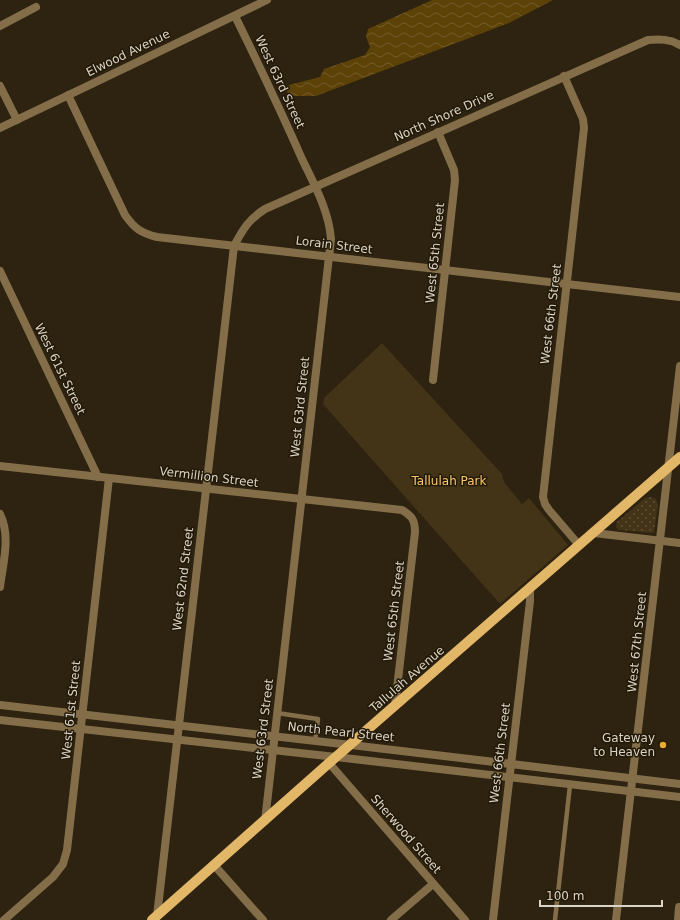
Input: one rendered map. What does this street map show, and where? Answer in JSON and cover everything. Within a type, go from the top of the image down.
[{"type":"main road","name":"Tallulah Avenue","points":[[154,918],[332,760],[680,457]]},
{"type":"street","name":"Elwood Avenue","points":[[0,128],[267,0]]},
{"type":"street","points":[[0,26],[36,7]]},
{"type":"street","name":"West 63rd Street","points":[[235,16],[315,187],[327,216],[331,238],[265,821]]},
{"type":"street","name":"North Shore Drive","points":[[234,246],[246,224],[265,209],[648,40],[661,39],[674,41],[680,45]]},
{"type":"street","name":"West 66th Street","points":[[564,76],[583,119],[584,128],[543,497],[549,510],[579,545]]},
{"type":"street","points":[[0,86],[16,120]]},
{"type":"street","name":"Lorain Street","points":[[68,95],[125,215],[131,224],[139,231],[157,237],[680,297]]},
{"type":"street","name":"West 65th Street","points":[[433,380],[455,180],[454,170],[438,132]]},
{"type":"street","name":"West 62nd Street","points":[[154,918],[177,739],[234,246]]},
{"type":"street","name":"West 61st Street","points":[[0,272],[98,477]]},
{"type":"street","name":"West 67th Street","points":[[616,920],[632,792],[680,366]]},
{"type":"street","name":"Vermillion Street","points":[[0,466],[402,510],[413,518]]},
{"type":"street","name":"West 61st Street","points":[[4,920],[53,877],[63,864],[67,850],[110,478]]},
{"type":"street","points":[[0,514],[5,524],[6,537],[0,587]]},
{"type":"street","name":"West 65th Street","points":[[395,706],[415,532],[413,518]]},
{"type":"street","points":[[594,533],[680,543]]},
{"type":"street","name":"West 66th Street","points":[[493,920],[530,601],[530,588]]},
{"type":"street","name":"North Pearl Street","points":[[0,705],[511,763],[680,784]]},
{"type":"street","name":"North Pearl Street","points":[[0,720],[273,750],[332,760],[680,797]]},
{"type":"street","name":"Sherwood Street","points":[[332,760],[433,884],[465,920]]},
{"type":"street","points":[[214,865],[262,920]]},
{"type":"street","points":[[391,920],[433,884]]},
{"type":"street","points":[[678,920],[679,907]]},
{"type":"lane","points":[[277,713],[318,719],[315,741]]},
{"type":"lane","points":[[555,920],[570,785]]},
{"type":"green space","name":"Tallulah Park","points":[[382,343],[502,474],[504,482],[522,504],[529,498],[568,545],[500,604],[323,404],[324,398]]},
{"type":"green space","points":[[651,497],[656,499],[658,504],[654,532],[619,530],[616,527],[617,522],[645,498]]},
{"type":"water","points":[[432,0],[553,0],[509,23],[316,96],[291,96],[286,91],[289,85],[320,77],[324,69],[365,55],[370,47],[366,37],[368,29]]},
{"type":"place","name":"Gateway to Heaven","points":[[663,745]]}]
